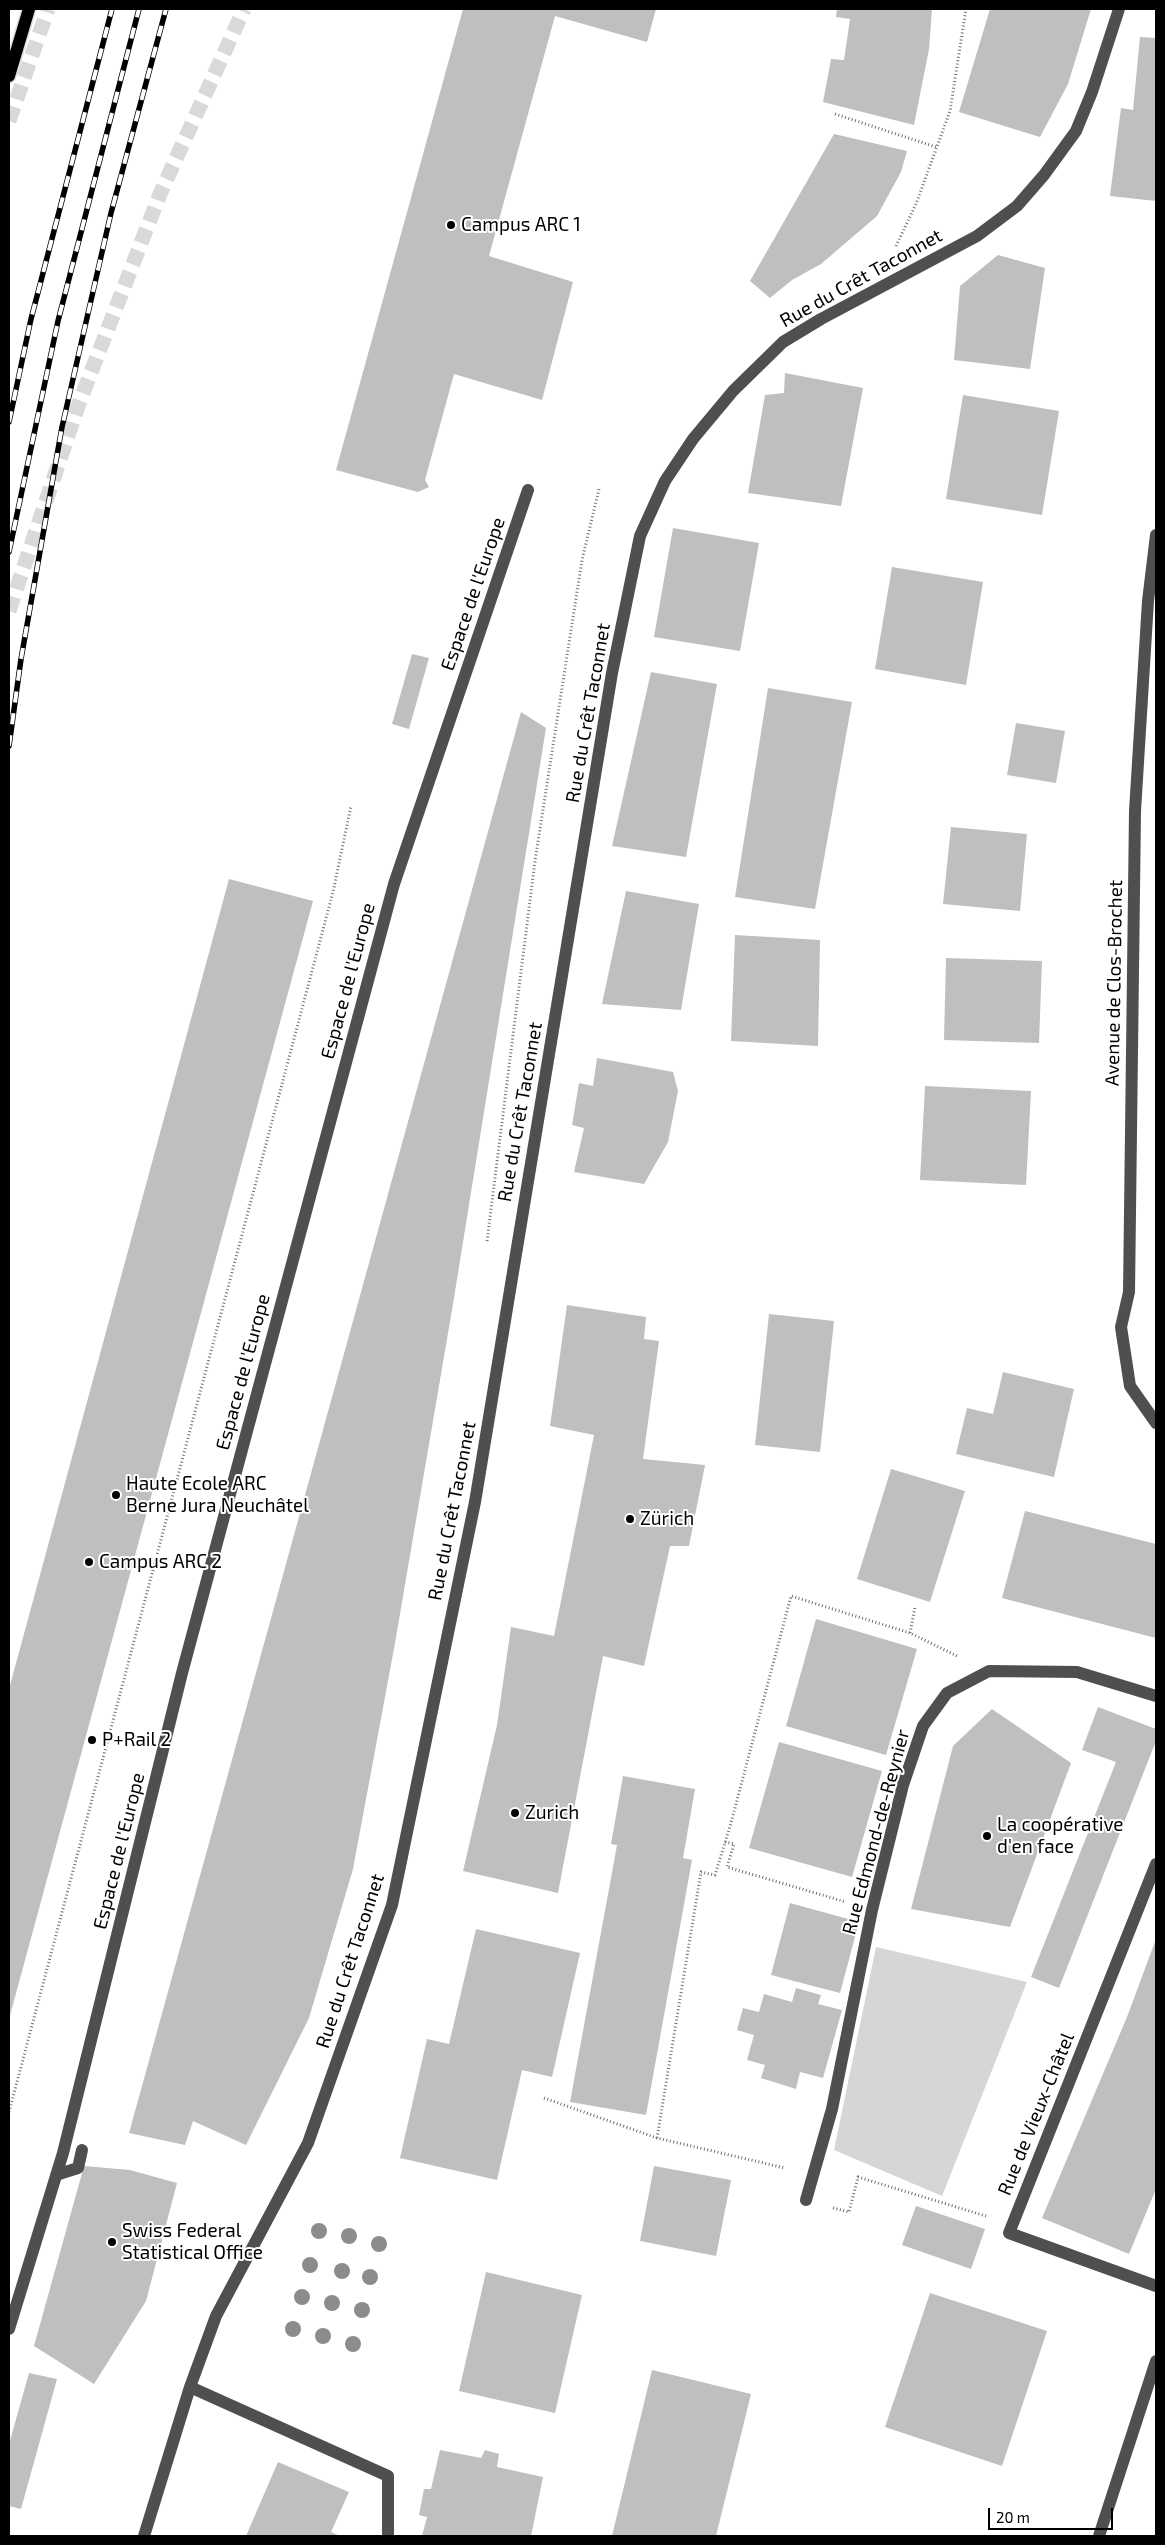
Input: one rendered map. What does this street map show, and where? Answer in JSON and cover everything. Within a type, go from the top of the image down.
[{"type":"main road","points":[[9,76],[29,9]]},
{"type":"street","name":"Rue du Crêt Taconnet","points":[[190,2387],[216,2316],[308,2143],[392,1905],[475,1502],[612,673],[640,536],[665,481],[693,439],[733,390],[783,342],[821,319],[977,236],[1017,206],[1044,175],[1076,131],[1092,92],[1119,9]]},
{"type":"street","name":"Espace de l'Europe","points":[[9,2330],[56,2175],[184,1663],[394,884],[528,490]]},
{"type":"street","name":"Avenue de Clos-Brochet","points":[[1156,535],[1148,601],[1135,812],[1129,1292],[1121,1327],[1130,1386],[1156,1423]]},
{"type":"street","name":"Rue Edmond-de-Reynier","points":[[806,2200],[832,2109],[872,1910],[903,1785],[923,1726],[947,1693],[989,1671],[1076,1672],[1156,1696]]},
{"type":"street","name":"Rue de Vieux-Châtel","points":[[1156,1864],[1009,2233],[1156,2286]]},
{"type":"street","points":[[56,2175],[78,2168],[82,2150]]},
{"type":"street","points":[[1099,2536],[1151,2396],[1156,2361]]},
{"type":"street","points":[[144,2536],[190,2387],[388,2476],[388,2536]]},
{"type":"path","points":[[894,250],[916,204],[950,112],[966,9]]},
{"type":"path","points":[[836,114],[936,147]]},
{"type":"path","points":[[486,1248],[535,861],[582,560],[599,489]]},
{"type":"path","points":[[9,2112],[330,902],[351,806]]},
{"type":"path","points":[[656,2138],[701,1872],[715,1875],[791,1596],[910,1633],[989,1671]]},
{"type":"path","points":[[910,1633],[915,1607]]},
{"type":"path","points":[[725,1842],[734,1844],[727,1868],[872,1910]]},
{"type":"path","points":[[544,2098],[656,2138],[813,2174]]},
{"type":"path","points":[[806,2200],[849,2212],[858,2177],[987,2217]]},
{"type":"shaded area","points":[[876,1947],[1027,1982],[942,2196],[834,2150]]},
{"type":"building","name":"Campus ARC 1","points":[[463,9],[656,9],[647,42],[555,16],[489,256],[573,282],[542,400],[454,374],[425,480],[429,487],[418,492],[336,470]]},
{"type":"building","points":[[837,9],[932,9],[929,49],[914,125],[823,102],[831,59],[844,60],[850,19],[836,17]]},
{"type":"building","points":[[990,9],[1091,9],[1068,84],[1040,137],[959,112]]},
{"type":"building","points":[[1140,37],[1156,38],[1156,201],[1110,196],[1121,108],[1133,110]]},
{"type":"building","points":[[834,134],[907,151],[901,172],[877,216],[821,264],[792,280],[770,298],[750,281]]},
{"type":"building","points":[[998,255],[1045,268],[1030,369],[954,360],[960,286]]},
{"type":"building","points":[[785,373],[863,388],[841,506],[748,493],[765,395],[784,393]]},
{"type":"building","points":[[963,395],[1059,411],[1042,515],[946,499]]},
{"type":"building","points":[[673,528],[759,543],[740,651],[654,637]]},
{"type":"building","points":[[892,567],[983,582],[966,685],[875,669]]},
{"type":"building","points":[[412,654],[429,658],[409,729],[392,724]]},
{"type":"building","points":[[651,672],[717,684],[686,857],[612,846]]},
{"type":"building","points":[[768,688],[852,702],[815,909],[735,897]]},
{"type":"building","points":[[521,712],[546,728],[453,1304],[395,1643],[353,1869],[309,2018],[246,2145],[193,2121],[185,2145],[129,2133]]},
{"type":"building","points":[[1016,723],[1065,731],[1056,783],[1007,775]]},
{"type":"building","points":[[951,827],[1027,834],[1020,911],[943,904]]},
{"type":"building","name":"Campus ARC 2","points":[[229,879],[313,901],[9,2019],[9,1689]]},
{"type":"building","points":[[626,891],[699,904],[681,1010],[602,1004]]},
{"type":"building","points":[[735,935],[820,940],[818,1046],[731,1041]]},
{"type":"building","points":[[946,958],[1042,961],[1039,1043],[944,1040]]},
{"type":"building","points":[[597,1058],[673,1072],[678,1091],[668,1142],[644,1184],[574,1172],[584,1128],[572,1125],[579,1083],[593,1086]]},
{"type":"building","points":[[925,1086],[1031,1091],[1026,1185],[920,1180]]},
{"type":"building","points":[[567,1305],[646,1317],[644,1339],[659,1341],[643,1459],[705,1465],[689,1546],[670,1546],[644,1666],[603,1656],[558,1893],[463,1871],[497,1725],[511,1627],[554,1636],[594,1435],[550,1426]]},
{"type":"building","points":[[769,1314],[834,1321],[820,1452],[755,1445]]},
{"type":"building","points":[[1003,1372],[1074,1389],[1054,1477],[956,1454],[967,1408],[993,1414]]},
{"type":"building","points":[[891,1469],[965,1491],[930,1602],[857,1579]]},
{"type":"building","points":[[1025,1511],[1156,1544],[1156,1638],[1002,1598]]},
{"type":"building","points":[[816,1619],[917,1649],[886,1755],[786,1726]]},
{"type":"building","points":[[1098,1707],[1156,1729],[1156,1741],[1059,1988],[1031,1977],[1116,1762],[1082,1750]]},
{"type":"building","name":"La coopérative d'en face","points":[[992,1709],[1071,1763],[1010,1927],[911,1909],[953,1746]]},
{"type":"building","points":[[779,1742],[882,1771],[852,1877],[749,1848]]},
{"type":"building","points":[[623,1776],[695,1789],[683,1858],[692,1860],[646,2115],[570,2102],[617,1845],[611,1844]]},
{"type":"building","points":[[790,1903],[859,1922],[840,1993],[771,1975]]},
{"type":"building","points":[[476,1929],[580,1953],[552,2077],[522,2070],[497,2180],[400,2158],[427,2039],[449,2044]]},
{"type":"building","points":[[1156,1939],[1156,2189],[1129,2254],[1042,2218],[1127,2017]]},
{"type":"building","points":[[796,1988],[821,1995],[818,2004],[842,2010],[823,2078],[800,2072],[796,2089],[761,2078],[765,2065],[747,2060],[754,2035],[737,2030],[743,2008],[759,2012],[764,1994],[792,2002]]},
{"type":"building","name":"Swiss Federal Statistical Office","points":[[84,2166],[130,2170],[177,2183],[146,2301],[94,2384],[34,2346]]},
{"type":"building","points":[[654,2166],[731,2180],[716,2256],[640,2241]]},
{"type":"building","points":[[916,2206],[985,2229],[971,2269],[902,2245]]},
{"type":"building","points":[[486,2272],[582,2295],[555,2413],[459,2391]]},
{"type":"building","points":[[930,2293],[1047,2331],[1002,2466],[885,2427]]},
{"type":"building","points":[[652,2370],[751,2394],[716,2536],[612,2536]]},
{"type":"building","points":[[29,2373],[57,2379],[21,2509],[9,2506],[9,2444]]},
{"type":"building","points":[[440,2450],[481,2458],[485,2450],[499,2454],[497,2467],[543,2477],[531,2536],[422,2536],[427,2517],[419,2515],[424,2489],[431,2489]]},
{"type":"building","points":[[278,2462],[349,2492],[331,2532],[340,2536],[246,2536]]},
{"type":"tunnel","points":[[9,121],[48,9]]},
{"type":"tunnel","points":[[9,611],[78,406],[160,194],[244,9]]},
{"type":"railway","points":[[9,422],[31,319],[112,9]]},
{"type":"railway","points":[[9,552],[58,321],[139,9]]},
{"type":"railway","points":[[9,746],[21,659],[62,427],[111,213],[166,9]]},
{"type":"place","name":"Campus ARC 1","points":[[451,225]]},
{"type":"place","name":"Haute Ecole ARC Berne Jura Neuchâtel","points":[[116,1495]]},
{"type":"place","name":"Zürich","points":[[630,1519]]},
{"type":"place","name":"Campus ARC 2","points":[[89,1562]]},
{"type":"place","name":"P+Rail 2","points":[[92,1740]]},
{"type":"place","name":"Zurich","points":[[515,1813]]},
{"type":"place","name":"La coopérative d'en face","points":[[987,1836]]},
{"type":"place","name":"Swiss Federal Statistical Office","points":[[112,2242]]}]
